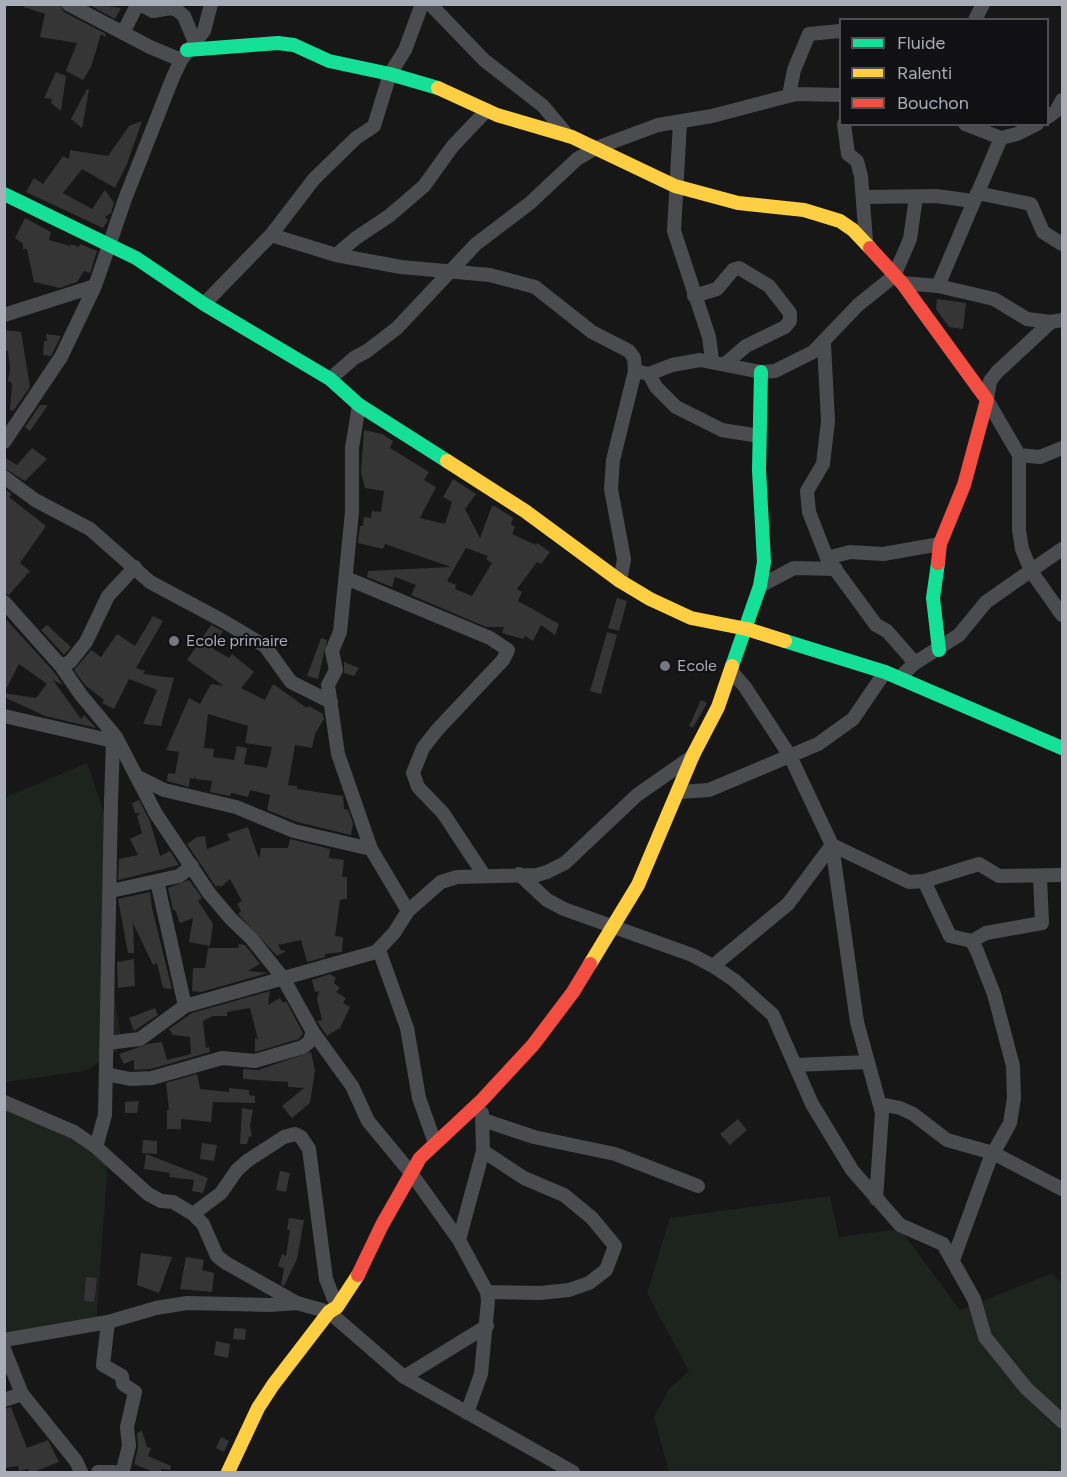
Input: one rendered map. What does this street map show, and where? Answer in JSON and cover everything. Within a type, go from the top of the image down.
[{"type":"street","points":[[68,4],[123,33],[187,50],[278,43],[294,45],[329,61],[390,74],[453,93],[508,120],[568,136],[675,186],[738,203],[819,214],[840,221],[866,241],[898,279],[987,400],[1018,455],[1019,530],[1031,571],[1062,615]]},
{"type":"street","points":[[4,442],[62,357],[95,286],[111,244],[124,199],[187,50],[204,31],[211,4]]},
{"type":"street","points":[[204,304],[272,236],[314,179],[356,138],[374,126],[390,74],[408,42],[422,4]]},
{"type":"street","points":[[430,4],[484,60],[543,106],[568,136]]},
{"type":"street","points":[[976,18],[983,4]]},
{"type":"street","points":[[123,33],[135,9],[143,5],[153,11],[171,8],[184,16],[187,50]]},
{"type":"street","points":[[789,96],[794,70],[809,34],[839,31]]},
{"type":"street","points":[[330,380],[354,358],[367,351],[396,328],[476,244],[530,203],[577,159],[596,148],[658,125],[680,122],[789,96],[839,99]]},
{"type":"street","points":[[336,255],[356,238],[389,216],[424,186],[452,147],[487,110]]},
{"type":"street","points":[[680,122],[674,231],[693,296],[718,362]]},
{"type":"street","points":[[844,126],[848,154],[857,161],[859,168],[864,197],[866,241]]},
{"type":"street","points":[[970,126],[1001,138],[1017,134],[1033,126]]},
{"type":"street","points":[[938,286],[1001,138]]},
{"type":"street","points":[[4,194],[54,220],[111,244],[204,304],[330,380],[359,405],[525,511],[620,581],[691,618],[747,629],[885,672],[1062,748]]},
{"type":"street","points":[[635,370],[649,374],[687,361],[718,362],[761,372],[775,371],[792,365],[824,344],[858,305],[898,279],[910,240],[916,196]]},
{"type":"street","points":[[864,197],[975,197],[1031,204],[1043,232],[1062,244]]},
{"type":"street","points":[[272,236],[336,255],[401,267],[490,275],[535,286],[592,333],[629,351],[634,358],[635,370],[613,460],[611,489],[624,559],[620,581]]},
{"type":"street","points":[[693,296],[717,288],[733,270],[739,268],[768,286],[790,313],[790,321],[785,327],[718,362]]},
{"type":"street","points":[[898,279],[994,299],[1027,319],[1057,321]]},
{"type":"street","points":[[4,315],[95,286]]},
{"type":"street","points":[[939,650],[933,598],[940,544],[964,485],[990,381],[997,372],[1057,321]]},
{"type":"street","points":[[824,344],[828,421],[823,464],[807,495],[814,527],[827,558],[876,625],[887,631],[915,663]]},
{"type":"street","points":[[228,1473],[258,1408],[361,1271],[382,1225],[411,1173],[435,1143],[482,1100],[505,1072],[533,1046],[573,992],[638,885],[732,672],[760,586],[764,562],[759,436],[761,372]]},
{"type":"street","points":[[649,374],[656,387],[676,407],[722,430],[759,436]]},
{"type":"street","points":[[359,405],[352,448],[352,512],[346,578],[340,632],[332,651],[336,670],[328,685],[338,754],[370,849],[408,910]]},
{"type":"street","points":[[1018,455],[1040,457],[1062,448]]},
{"type":"street","points":[[4,477],[35,500],[90,529],[150,582],[265,646],[291,682],[331,702]]},
{"type":"street","points":[[827,558],[850,552],[883,554],[940,544]]},
{"type":"street","points":[[899,678],[915,663],[939,650],[959,635],[986,602],[1062,549]]},
{"type":"street","points":[[61,666],[70,662],[87,642],[108,596],[135,567]]},
{"type":"street","points":[[760,586],[794,568],[836,569]]},
{"type":"street","points":[[346,578],[490,638],[508,650],[503,660],[423,748],[413,773],[418,787],[443,813],[484,875]]},
{"type":"street","points":[[4,602],[61,666],[115,739],[156,813],[209,893],[251,938],[283,978],[314,1032],[352,1086],[368,1121],[411,1173],[459,1240],[487,1292],[487,1326],[482,1374],[467,1413]]},
{"type":"street","points":[[732,672],[745,687],[790,756],[832,845],[852,993],[880,1104],[882,1125],[876,1199]]},
{"type":"street","points":[[679,792],[709,789],[818,744],[843,729],[865,706],[885,672]]},
{"type":"street","points":[[4,716],[78,735],[115,739]]},
{"type":"street","points":[[96,1147],[105,1115],[115,739]]},
{"type":"street","points":[[107,1043],[140,1039],[185,1006],[379,950],[408,910],[441,882],[457,877],[484,875],[537,875],[565,862],[637,795],[693,756]]},
{"type":"street","points":[[136,776],[164,790],[236,807],[303,834],[370,849]]},
{"type":"street","points":[[832,845],[901,881],[924,881],[979,864],[999,876],[1062,875]]},
{"type":"street","points":[[714,966],[788,904],[832,845]]},
{"type":"street","points":[[111,891],[179,876],[192,866]]},
{"type":"street","points":[[519,874],[547,900],[564,909],[692,955],[714,966],[735,980],[773,1015],[812,1104],[852,1170],[900,1225],[943,1244],[974,1299],[986,1337],[1026,1388],[1062,1421]]},
{"type":"street","points":[[924,881],[950,936],[972,941],[986,933],[1042,922],[1040,877]]},
{"type":"street","points":[[157,881],[185,1006]]},
{"type":"street","points":[[953,1260],[993,1153],[1013,1111],[1013,1066],[994,994],[972,941]]},
{"type":"street","points":[[379,950],[407,1028],[419,1098],[435,1143]]},
{"type":"street","points":[[106,1074],[130,1079],[152,1078],[222,1058],[255,1060],[303,1047],[309,1042],[314,1032]]},
{"type":"street","points":[[795,1065],[868,1062]]},
{"type":"street","points":[[459,1240],[483,1151],[482,1100]]},
{"type":"street","points":[[4,1102],[60,1125],[96,1147],[148,1194],[161,1201],[173,1202],[194,1214],[203,1224],[217,1256],[297,1303]]},
{"type":"street","points":[[880,1104],[900,1107],[952,1142],[993,1153],[1062,1189]]},
{"type":"street","points":[[483,1120],[534,1137],[615,1154],[698,1186]]},
{"type":"street","points":[[194,1214],[221,1193],[237,1170],[247,1161],[284,1137],[295,1134],[301,1137],[309,1149],[324,1267],[333,1310]]},
{"type":"street","points":[[483,1151],[524,1178],[564,1195],[592,1218],[615,1246],[606,1270],[589,1283],[569,1290],[540,1293],[487,1292]]},
{"type":"street","points":[[4,1340],[108,1322],[156,1308],[187,1303],[260,1305],[297,1303],[333,1310],[404,1377],[573,1473]]},
{"type":"street","points":[[98,1473],[116,1473],[123,1470],[129,1446],[127,1427],[135,1392],[123,1384],[122,1376],[103,1365],[108,1322]]},
{"type":"street","points":[[404,1377],[487,1326]]},
{"type":"street","points":[[4,1349],[22,1394],[75,1461],[81,1473]]},
{"type":"street","points":[[4,1400],[22,1394]]},
{"type":"shaded area","points":[[87,763],[114,844],[110,970],[122,1045],[109,1057],[84,1071],[5,1082],[4,798]]},
{"type":"shaded area","points":[[4,1100],[108,1161],[96,1327],[5,1336]]},
{"type":"shaded area","points":[[830,1196],[839,1237],[900,1229],[960,1310],[1050,1274],[1062,1282],[1062,1472],[1054,1469],[1049,1472],[669,1472],[654,1417],[669,1389],[689,1371],[647,1293],[670,1218]]},
{"type":"building","points":[[24,4],[59,4],[64,12],[106,34],[105,37],[101,34],[91,67],[83,80],[66,71],[77,43],[40,37],[45,14],[24,7]]},
{"type":"building","points":[[88,4],[94,4],[121,8],[115,19]]},
{"type":"building","points":[[56,72],[66,76],[61,111],[51,103],[52,99],[44,98]]},
{"type":"building","points":[[87,89],[89,90],[82,128],[71,119]]},
{"type":"building","points":[[142,121],[127,164],[115,188],[82,169],[63,193],[92,209],[105,190],[114,203],[111,213],[105,217],[108,220],[103,228],[26,192],[34,178],[43,184],[63,156],[69,159],[70,150],[108,156],[129,126]]},
{"type":"building","points":[[25,218],[51,232],[49,240],[70,246],[71,244],[79,247],[80,244],[97,251],[90,273],[84,271],[77,282],[60,288],[34,282],[27,249],[23,249],[23,244],[15,238]]},
{"type":"building","points":[[937,299],[966,303],[963,329],[949,327],[936,309]]},
{"type":"building","points":[[5,330],[21,332],[30,387],[14,410],[10,411],[12,383],[8,381],[10,369],[8,351],[5,351]]},
{"type":"building","points":[[46,334],[61,336],[51,356],[43,355],[44,341],[47,341]]},
{"type":"building","points":[[40,405],[48,405],[30,431],[25,427]]},
{"type":"building","points":[[364,430],[382,434],[393,441],[390,448],[429,472],[424,480],[436,487],[420,518],[445,524],[452,502],[443,497],[453,479],[476,494],[465,509],[480,538],[492,506],[513,518],[511,524],[515,527],[512,534],[536,545],[537,543],[550,552],[541,564],[537,562],[517,589],[522,592],[518,601],[559,624],[555,635],[541,625],[533,641],[525,636],[523,639],[502,633],[504,627],[486,627],[411,595],[416,585],[395,577],[392,587],[367,577],[368,571],[451,567],[385,544],[383,549],[358,543],[360,526],[363,526],[364,517],[371,518],[372,511],[381,512],[384,491],[365,488],[361,472]],"holes":[[[466,548],[488,556],[486,559],[492,563],[472,596],[455,589],[456,585],[447,581]]]},
{"type":"building","points":[[32,448],[47,459],[25,481],[4,468],[4,457],[17,465]]},
{"type":"building","points":[[4,489],[12,494],[9,497],[46,526],[20,563],[30,571],[9,595],[4,593]]},
{"type":"building","points":[[617,598],[627,601],[619,631],[608,628]]},
{"type":"building","points":[[153,616],[163,621],[136,668],[145,671],[143,674],[174,678],[161,726],[143,724],[157,690],[129,679],[114,709],[102,703],[104,700],[85,685],[74,670],[91,650],[101,657],[117,634],[135,646]]},
{"type":"building","points":[[4,617],[54,672],[63,685],[53,680],[81,719],[84,715],[96,728],[45,716],[4,697],[4,693]],"holes":[[[19,664],[47,684],[36,698],[4,693]]]},
{"type":"building","points":[[47,625],[71,647],[64,655],[41,630]]},
{"type":"building","points":[[211,625],[223,631],[212,648],[229,658],[232,654],[254,672],[241,688],[265,700],[273,684],[307,708],[309,706],[323,714],[324,719],[315,734],[312,748],[295,745],[288,785],[297,786],[297,789],[343,796],[344,809],[348,810],[353,823],[351,835],[297,822],[267,810],[270,795],[250,790],[248,797],[210,792],[212,781],[196,779],[194,774],[195,779],[190,778],[189,787],[167,781],[168,773],[175,774],[179,752],[166,750],[189,698],[200,704],[211,684],[224,686],[187,660]],"holes":[[[208,714],[248,726],[245,743],[272,747],[267,768],[244,764],[247,748],[237,746],[234,760],[213,757],[214,749],[204,748]]]},
{"type":"building","points":[[607,632],[617,635],[601,694],[590,691]]},
{"type":"building","points":[[321,638],[327,640],[318,679],[307,676]]},
{"type":"building","points":[[344,662],[359,668],[354,676],[344,673]]},
{"type":"building","points":[[701,700],[707,703],[693,728],[689,726]]},
{"type":"building","points":[[139,800],[150,821],[160,856],[170,851],[179,865],[118,880],[119,859],[138,855],[130,839],[142,833],[137,816],[141,813],[135,813],[132,803]]},
{"type":"building","points":[[248,827],[259,859],[261,848],[288,848],[290,839],[330,849],[329,858],[344,860],[342,877],[347,877],[347,899],[340,900],[335,936],[343,937],[342,952],[325,954],[325,957],[307,962],[301,940],[278,945],[281,950],[286,951],[277,956],[238,914],[241,911],[237,904],[242,901],[230,879],[221,887],[218,885],[216,887],[187,844],[197,837],[205,836],[207,849],[230,840],[227,834]]},
{"type":"building","points":[[189,880],[202,898],[198,901],[213,924],[210,946],[189,942],[193,918],[180,923],[173,910],[168,888]]},
{"type":"building","points":[[150,892],[172,989],[163,988],[157,963],[153,965],[133,923],[134,953],[128,953],[118,899]]},
{"type":"building","points":[[239,944],[245,945],[260,964],[248,971],[268,973],[201,992],[192,991],[193,968],[205,968],[208,948],[238,948]]},
{"type":"building","points":[[134,959],[135,986],[118,988],[117,962]]},
{"type":"building","points":[[330,974],[336,978],[334,983],[340,988],[336,992],[346,998],[343,1003],[350,1007],[340,1028],[327,1036],[317,1021],[322,1020],[317,999],[319,991],[315,992],[312,980]]},
{"type":"building","points":[[270,991],[268,1005],[280,998],[283,1003],[286,1001],[303,1033],[299,1039],[255,1052],[255,1038],[258,1039],[250,1008],[227,1012],[227,1016],[213,1016],[203,1021],[206,1048],[209,1047],[210,1052],[151,1069],[134,1070],[134,1060],[124,1064],[119,1054],[148,1044],[162,1042],[167,1060],[191,1054],[190,1037],[173,1035],[169,1029],[192,1013]]},
{"type":"building","points":[[155,1008],[158,1015],[134,1031],[129,1018]]},
{"type":"building","points":[[311,1052],[315,1071],[310,1103],[292,1118],[282,1106],[304,1088],[288,1087],[288,1082],[243,1079],[243,1069],[258,1070]]},
{"type":"building","points":[[197,1074],[200,1089],[229,1092],[229,1088],[249,1090],[249,1095],[255,1096],[255,1103],[213,1102],[211,1122],[181,1119],[181,1129],[167,1129],[167,1110],[169,1110],[166,1083]]},
{"type":"building","points":[[139,1101],[137,1113],[125,1113],[125,1102]]},
{"type":"building","points":[[242,1108],[253,1110],[250,1125],[252,1137],[249,1136],[247,1144],[240,1144]]},
{"type":"building","points":[[738,1119],[747,1130],[730,1145],[720,1134]]},
{"type":"building","points":[[143,1140],[157,1141],[157,1154],[142,1153]]},
{"type":"building","points":[[202,1143],[217,1145],[214,1161],[200,1159]]},
{"type":"building","points":[[146,1154],[208,1178],[203,1193],[192,1191],[194,1180],[169,1177],[170,1173],[144,1169]]},
{"type":"building","points":[[280,1171],[290,1173],[286,1192],[276,1190]]},
{"type":"building","points":[[289,1218],[304,1220],[297,1259],[284,1286],[281,1284],[284,1269],[278,1266],[282,1254],[286,1256],[290,1230],[287,1230]]},
{"type":"building","points":[[141,1253],[172,1257],[159,1293],[137,1285]]},
{"type":"building","points":[[186,1257],[204,1260],[202,1270],[214,1273],[212,1292],[180,1289]]},
{"type":"building","points":[[86,1277],[97,1278],[94,1302],[84,1301]]},
{"type":"building","points":[[234,1328],[246,1329],[245,1340],[233,1339]]},
{"type":"building","points":[[216,1341],[230,1344],[228,1358],[214,1355]]},
{"type":"building","points":[[11,1407],[27,1448],[48,1440],[59,1462],[31,1473],[28,1469],[19,1471],[18,1466],[4,1468],[4,1409]]},
{"type":"building","points":[[142,1431],[147,1447],[151,1448],[148,1456],[171,1466],[170,1470],[162,1469],[160,1473],[156,1473],[134,1464],[138,1448],[137,1433]]},
{"type":"building","points":[[221,1437],[229,1441],[224,1452],[216,1448]]},
{"type":"traffic: fast","points":[[187,50],[278,43],[294,45],[329,61],[390,74],[438,88]]},
{"type":"traffic: fast","points":[[4,194],[136,258],[204,304],[330,379],[359,405],[447,461]]},
{"type":"traffic: fast","points":[[732,666],[760,586],[764,562],[759,470],[761,372]]},
{"type":"traffic: fast","points":[[938,563],[933,598],[939,650]]},
{"type":"traffic: fast","points":[[785,641],[885,672],[1062,748]]},
{"type":"traffic: slow","points":[[438,88],[497,115],[572,137],[675,186],[738,203],[804,210],[840,221],[853,230],[870,248]]},
{"type":"traffic: slow","points":[[447,461],[525,511],[620,581],[650,599],[691,618],[747,629],[785,641]]},
{"type":"traffic: slow","points":[[590,964],[638,885],[693,755],[718,707],[732,666]]},
{"type":"traffic: slow","points":[[228,1472],[258,1408],[273,1385],[329,1312],[337,1307],[358,1275]]},
{"type":"traffic: jam","points":[[870,248],[902,283],[987,400],[964,485],[940,544],[938,563]]},
{"type":"traffic: jam","points":[[358,1275],[382,1225],[420,1158],[482,1100],[533,1045],[573,992],[590,964]]},
{"type":"place","name":"Ecole primaire","points":[[174,641]]},
{"type":"place","name":"Ecole","points":[[665,666]]}]
